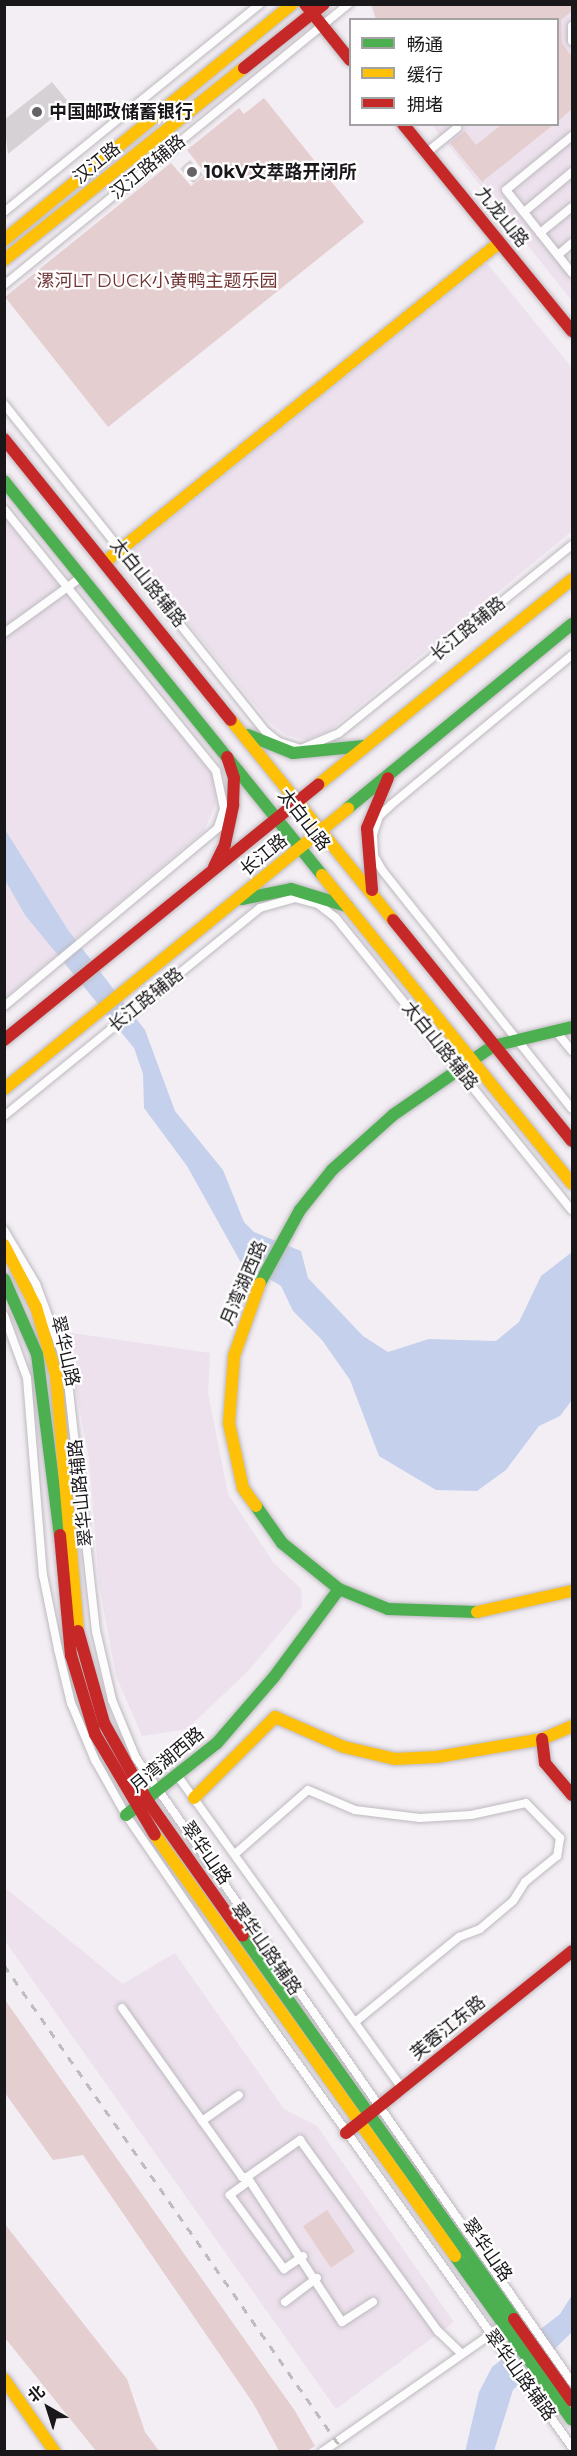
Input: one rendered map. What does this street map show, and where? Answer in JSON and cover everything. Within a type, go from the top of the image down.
[{"type":"main road","name":"汉江路","points":[[4,240],[292,4]]},
{"type":"main road","name":"汉江路","points":[[4,260],[309,9],[324,4]]},
{"type":"main road","points":[[309,9],[349,58]]},
{"type":"main road","name":"九龙山路","points":[[405,126],[573,332]]},
{"type":"main road","points":[[105,562],[500,242]]},
{"type":"main road","name":"太白山路","points":[[4,439],[299,800],[493,1046],[573,1141]]},
{"type":"main road","name":"太白山路","points":[[4,481],[225,750],[470,1059],[573,1184]]},
{"type":"main road","name":"长江路","points":[[4,1040],[573,579]]},
{"type":"main road","name":"长江路","points":[[4,1089],[573,624]]},
{"type":"main road","points":[[244,733],[293,753],[365,746]]},
{"type":"main road","points":[[212,870],[225,844],[233,805],[234,778],[225,750]]},
{"type":"main road","points":[[372,892],[367,828],[388,777]]},
{"type":"main road","points":[[236,901],[291,889],[350,908]]},
{"type":"main road","name":"月湾湖西路","points":[[573,1027],[493,1046],[470,1059],[393,1115],[332,1170],[284,1235],[262,1279],[234,1356],[229,1424],[243,1488],[282,1543],[339,1589],[388,1609],[439,1612],[490,1611],[573,1591]]},
{"type":"main road","name":"翠华山路","points":[[4,1245],[36,1307],[56,1376],[69,1565],[80,1649],[104,1723],[147,1800],[368,2115],[573,2401]]},
{"type":"main road","name":"翠华山路","points":[[4,1279],[37,1354],[47,1410],[71,1655],[95,1734],[131,1812],[368,2115]]},
{"type":"main road","name":"月湾湖西路","points":[[131,1812],[217,1743],[261,1693],[339,1589]]},
{"type":"main road","points":[[194,1798],[276,1717],[344,1747],[395,1759],[437,1757],[542,1739],[573,1726]]},
{"type":"main road","points":[[542,1739],[545,1763],[573,1795]]},
{"type":"main road","name":"芙蓉江东路","points":[[346,2133],[573,1951]]},
{"type":"main road","name":"翠华山路","points":[[554,2375],[573,2420]]},
{"type":"main road","points":[[4,2379],[55,2451]]},
{"type":"street","points":[[4,212],[260,4]]},
{"type":"street","name":"汉江路辅路","points":[[4,285],[349,4]]},
{"type":"street","points":[[573,26],[573,41]]},
{"type":"street","points":[[426,153],[457,128]]},
{"type":"street","points":[[573,136],[506,190],[573,273]]},
{"type":"street","points":[[524,212],[573,172]]},
{"type":"street","points":[[540,233],[573,207]]},
{"type":"street","points":[[558,255],[573,243]]},
{"type":"street","name":"太白山路辅路","points":[[4,404],[266,732],[301,749]]},
{"type":"street","points":[[4,509],[216,771],[224,809],[218,828],[4,1006]]},
{"type":"street","name":"长江路辅路","points":[[301,749],[339,733],[573,545]]},
{"type":"street","points":[[4,633],[83,576]]},
{"type":"street","points":[[573,655],[391,805],[379,816],[373,835],[374,856],[382,870],[573,1109]]},
{"type":"street","name":"太白山路辅路","points":[[295,898],[318,904],[336,918],[573,1210]]},
{"type":"street","name":"长江路辅路","points":[[4,1116],[260,908],[295,898]]},
{"type":"street","points":[[555,1030],[573,1051]]},
{"type":"street","name":"翠华山路辅路","points":[[4,1230],[36,1284],[66,1364],[96,1631],[112,1700],[136,1758],[368,2115],[554,2375],[573,2382]]},
{"type":"street","name":"翠华山路辅路","points":[[4,1315],[27,1378],[43,1575],[57,1649],[71,1703],[95,1760],[346,2133],[573,2447]]},
{"type":"street","points":[[177,1775],[402,2088]]},
{"type":"street","points":[[235,1854],[308,1790],[355,1810],[420,1818],[471,1815],[526,1803],[560,1838],[557,1856],[525,1882],[513,1901],[480,1929],[459,1937],[355,2022]]},
{"type":"street","points":[[122,2008],[242,2177],[248,2179],[303,2256],[342,2322],[373,2302]]},
{"type":"street","points":[[202,2121],[239,2095]]},
{"type":"street","points":[[303,2256],[284,2269],[230,2195],[300,2139],[438,2331],[462,2354]]},
{"type":"street","points":[[285,2302],[317,2278]]},
{"type":"street","points":[[321,2451],[514,2318]]},
{"type":"shaded area","points":[[370,5],[572,5],[572,301],[433,126],[559,126],[559,18],[375,18]]},
{"type":"shaded area","points":[[487,263],[572,368],[572,531],[329,731],[306,740],[286,735],[268,721],[130,552]]},
{"type":"shaded area","points":[[4,517],[213,775],[216,804],[204,831],[5,998]]},
{"type":"shaded area","points":[[65,1332],[210,1353],[208,1393],[228,1494],[273,1562],[301,1589],[302,1606],[249,1670],[187,1729],[142,1736],[116,1676],[99,1584],[89,1458]]},
{"type":"shaded area","points":[[4,1887],[123,1984],[175,1953],[284,2109],[317,2126],[454,2322],[336,2409],[5,1941]]},
{"type":"green space","points":[[372,5],[572,5],[572,11],[561,20],[562,43],[572,57],[572,109],[559,120],[559,18],[376,18]]},
{"type":"green space","name":"漯河LT DUCK小黄鸭主题乐园","points":[[264,98],[364,222],[108,427],[5,297],[171,163],[191,186],[206,174],[187,150],[239,108],[244,114]]},
{"type":"green space","points":[[500,126],[552,126],[482,182],[450,143],[465,131],[476,145]]},
{"type":"green space","points":[[5,2000],[295,2411],[315,2446],[307,2451],[279,2451],[253,2403],[83,2155],[53,2160],[5,2093]]},
{"type":"green space","points":[[327,2210],[355,2251],[331,2268],[303,2226]]},
{"type":"green space","points":[[4,2223],[127,2379],[145,2432],[159,2451],[96,2451],[5,2338]]},
{"type":"water","points":[[4,828],[68,930],[145,1030],[175,1111],[223,1170],[244,1222],[254,1232],[301,1251],[308,1278],[363,1336],[388,1352],[429,1339],[496,1341],[519,1322],[541,1276],[572,1252],[572,1400],[560,1416],[539,1426],[506,1470],[477,1491],[436,1490],[379,1456],[350,1380],[322,1340],[293,1311],[281,1286],[240,1261],[187,1166],[144,1108],[143,1074],[134,1048],[25,915],[5,880]]},
{"type":"water","points":[[572,2295],[572,2332],[513,2390],[494,2451],[465,2452],[479,2392],[492,2367],[560,2314]]},
{"type":"building","name":"中国邮政储蓄银行","points":[[52,82],[70,104],[8,154],[4,120]]},
{"type":"building","name":"10kV文萃路开闭所","points":[[190,160],[203,175],[193,184],[180,169]]},
{"type":"railway","points":[[4,1965],[344,2452]]},
{"type":"traffic: fast","points":[[4,481],[322,875]]},
{"type":"traffic: fast","points":[[348,808],[572,624]]},
{"type":"traffic: fast","points":[[248,735],[293,753],[364,746]]},
{"type":"traffic: fast","points":[[242,899],[291,889],[347,906]]},
{"type":"traffic: fast","points":[[260,1283],[300,1210],[332,1170],[393,1115],[493,1046],[572,1027]]},
{"type":"traffic: fast","points":[[4,1279],[37,1354],[60,1535]]},
{"type":"traffic: fast","points":[[256,1506],[282,1543],[339,1589],[388,1609],[477,1612]]},
{"type":"traffic: fast","points":[[126,1815],[217,1743],[274,1677],[339,1589]]},
{"type":"traffic: fast","points":[[243,1936],[514,2319]]},
{"type":"traffic: fast","points":[[455,2256],[572,2420]]},
{"type":"traffic: slow","points":[[4,240],[292,4]]},
{"type":"traffic: slow","points":[[4,260],[244,68]]},
{"type":"traffic: slow","points":[[105,562],[500,242]]},
{"type":"traffic: slow","points":[[318,785],[572,579]]},
{"type":"traffic: slow","points":[[231,720],[393,920]]},
{"type":"traffic: slow","points":[[4,1089],[348,808]]},
{"type":"traffic: slow","points":[[322,875],[572,1184]]},
{"type":"traffic: slow","points":[[4,1245],[36,1307],[56,1375],[78,1631]]},
{"type":"traffic: slow","points":[[256,1506],[243,1488],[229,1423],[234,1356],[260,1283]]},
{"type":"traffic: slow","points":[[477,1612],[572,1591]]},
{"type":"traffic: slow","points":[[194,1798],[275,1717],[344,1747],[395,1759],[437,1757],[542,1739],[572,1726]]},
{"type":"traffic: slow","points":[[155,1835],[455,2256]]},
{"type":"traffic: slow","points":[[4,2379],[55,2452]]},
{"type":"traffic: jam","points":[[305,4],[349,59]]},
{"type":"traffic: jam","points":[[244,68],[324,4]]},
{"type":"traffic: jam","points":[[405,126],[572,331]]},
{"type":"traffic: jam","points":[[4,439],[231,720]]},
{"type":"traffic: jam","points":[[214,867],[225,844],[233,805],[234,778],[227,757]]},
{"type":"traffic: jam","points":[[372,890],[367,828],[388,778]]},
{"type":"traffic: jam","points":[[4,1040],[318,785]]},
{"type":"traffic: jam","points":[[393,920],[572,1141]]},
{"type":"traffic: jam","points":[[60,1535],[71,1655],[95,1734],[155,1835]]},
{"type":"traffic: jam","points":[[78,1631],[104,1723],[147,1800],[243,1936]]},
{"type":"traffic: jam","points":[[542,1739],[545,1763],[572,1795]]},
{"type":"traffic: jam","points":[[346,2133],[572,1951]]},
{"type":"traffic: jam","points":[[514,2319],[572,2401]]},
{"type":"place","name":"中国邮政储蓄银行","points":[[37,112]]},
{"type":"place","name":"10kV文萃路开闭所","points":[[192,172]]}]
